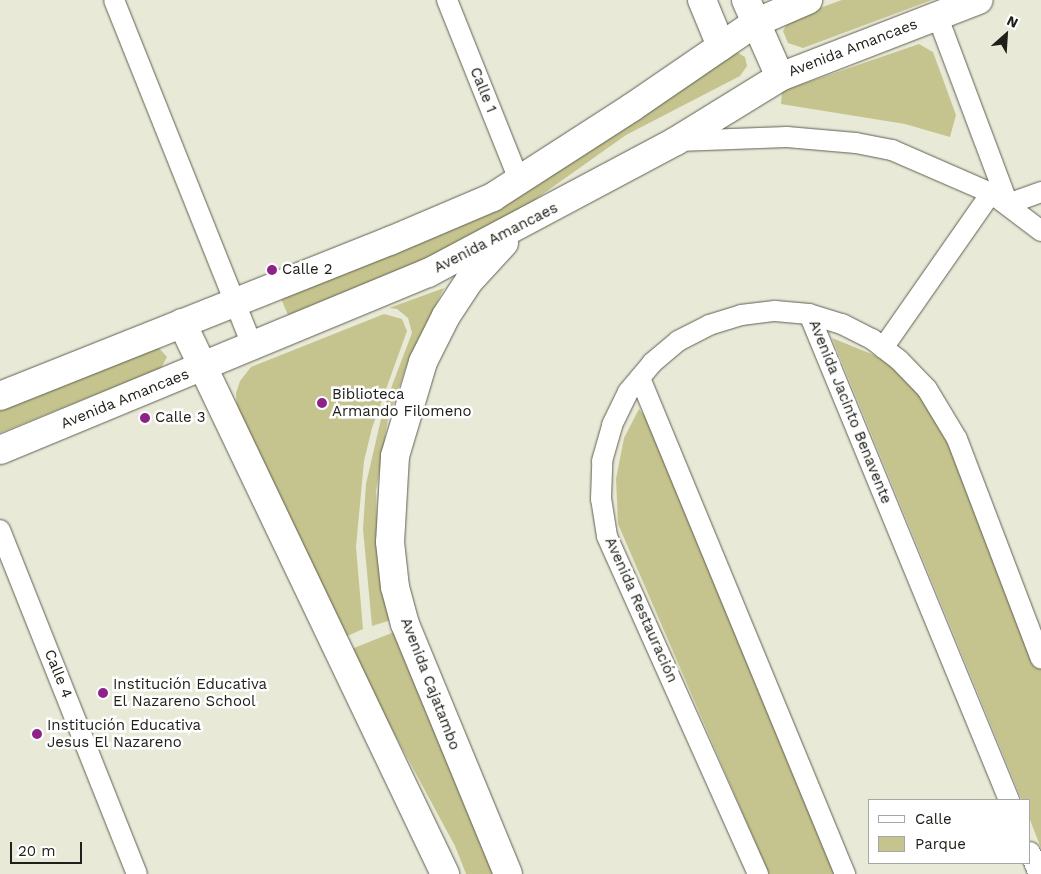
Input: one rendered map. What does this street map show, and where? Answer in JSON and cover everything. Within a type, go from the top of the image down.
[{"type":"street","points":[[114,0],[252,345]]},
{"type":"street","name":"Calle 1","points":[[447,0],[519,180]]},
{"type":"street","points":[[702,0],[721,46]]},
{"type":"street","points":[[0,396],[468,208],[493,196],[721,46],[750,12],[808,0]]},
{"type":"street","name":"Avenida Amancaes","points":[[0,450],[428,273],[524,225],[676,141],[780,77],[980,0]]},
{"type":"street","points":[[750,12],[780,77]]},
{"type":"street","points":[[937,15],[1008,204]]},
{"type":"street","points":[[676,141],[787,138],[856,143],[892,150],[930,164],[991,193],[1008,204],[1041,231]]},
{"type":"street","points":[[1008,204],[1041,192]]},
{"type":"street","points":[[883,348],[991,193]]},
{"type":"street","name":"Avenida Cajatambo","points":[[508,874],[414,650],[395,587],[390,542],[395,456],[423,362],[446,316],[470,281],[524,225]]},
{"type":"street","name":"Avenida Restauración","points":[[758,874],[607,536],[600,499],[602,461],[612,425],[628,392],[678,341],[709,325],[741,315],[775,311],[809,314]]},
{"type":"street","name":"Avenida Jacinto Benavente","points":[[809,314],[842,324],[883,348],[927,389],[945,413],[1041,659]]},
{"type":"street","name":"Avenida Jacinto Benavente","points":[[809,314],[1009,799]]},
{"type":"street","points":[[182,323],[446,874]]},
{"type":"street","points":[[640,378],[845,874]]},
{"type":"street","name":"Calle 4","points":[[0,530],[137,874]]},
{"type":"street","points":[[1031,854],[1039,874]]},
{"type":"green space","points":[[842,0],[932,0],[803,48],[788,43],[783,31],[789,19]]},
{"type":"green space","points":[[919,44],[933,52],[956,115],[950,137],[905,124],[781,104],[782,91]]},
{"type":"green space","points":[[735,51],[745,57],[747,66],[740,76],[626,135],[488,233],[288,315],[279,294],[438,231]]},
{"type":"green space","points":[[444,288],[407,364],[392,408],[385,404],[412,333],[408,318],[397,309],[389,308]]},
{"type":"green space","points":[[384,314],[402,319],[407,331],[372,428],[364,461],[356,547],[363,629],[345,637],[237,412],[236,393],[240,381],[251,367]]},
{"type":"green space","points":[[832,338],[874,355],[917,383],[931,398],[1041,668],[1041,848],[1031,823],[1031,799],[1022,799]]},
{"type":"green space","points":[[158,347],[167,357],[161,368],[0,433],[0,405]]},
{"type":"green space","points":[[639,409],[662,438],[842,874],[769,874],[618,524],[616,479],[624,438]]},
{"type":"green space","points":[[381,419],[388,419],[376,491],[377,521],[381,569],[391,620],[372,626],[363,529],[366,484]]},
{"type":"green space","points":[[394,632],[495,874],[466,874],[455,846],[349,650]]},
{"type":"place","name":"Calle 2","points":[[272,270]]},
{"type":"place","name":"Biblioteca Armando Filomeno","points":[[322,403]]},
{"type":"place","name":"Calle 3","points":[[145,418]]},
{"type":"place","name":"Institución Educativa El Nazareno School","points":[[103,693]]},
{"type":"place","name":"Institución Educativa Jesus El Nazareno","points":[[37,734]]}]
